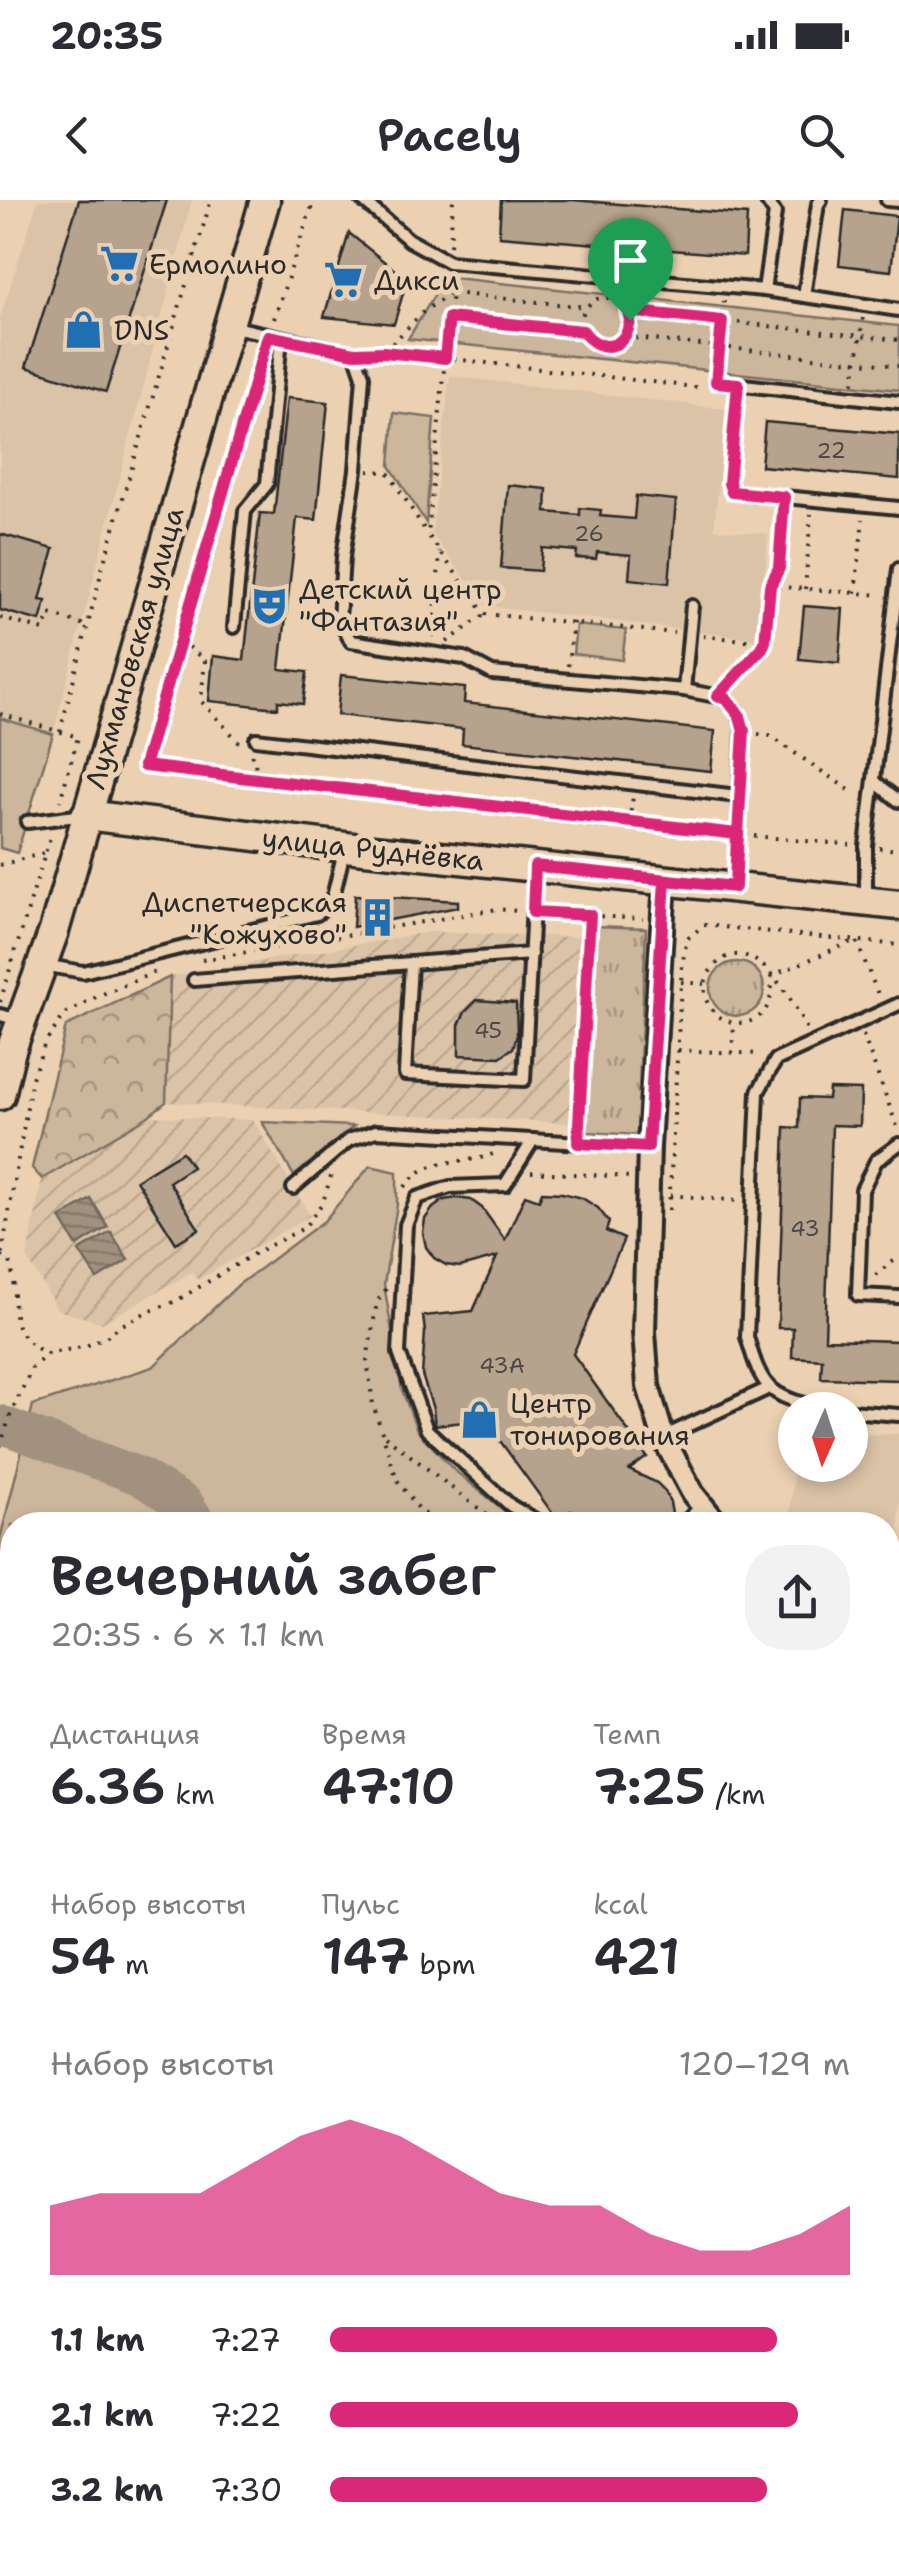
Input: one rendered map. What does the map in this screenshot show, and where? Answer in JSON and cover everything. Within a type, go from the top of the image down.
[{"type":"street","name":"Лухмановская улица","points":[[0,1094],[7,1012],[42,964],[54,931],[265,200]]},
{"type":"street","name":"улица Руднёвка","points":[[86,815],[899,906]]},
{"type":"street","points":[[665,880],[648,1147],[644,1332],[648,1386],[663,1437],[693,1494],[708,1512]]},
{"type":"lane","points":[[362,200],[410,240],[449,262],[764,290],[899,310]]},
{"type":"lane","points":[[764,290],[775,213],[766,200]]},
{"type":"lane","points":[[804,296],[818,204],[822,200]]},
{"type":"lane","points":[[886,200],[899,201]]},
{"type":"lane","points":[[228,326],[355,353],[363,376],[356,470],[342,556],[339,620],[351,641],[464,658],[492,673],[684,690],[726,698],[740,716],[744,731],[735,887]]},
{"type":"lane","points":[[234,628],[246,511],[268,484],[281,338]]},
{"type":"lane","points":[[716,382],[899,402]]},
{"type":"lane","points":[[732,492],[899,508]]},
{"type":"lane","points":[[866,902],[866,846],[899,569]]},
{"type":"lane","points":[[684,690],[692,606]]},
{"type":"lane","points":[[256,739],[738,796]]},
{"type":"lane","points":[[874,780],[899,801]]},
{"type":"lane","points":[[27,822],[86,815]]},
{"type":"lane","points":[[42,964],[83,972],[317,914],[333,898],[345,847]]},
{"type":"lane","points":[[411,963],[405,1074],[524,1080],[535,866]]},
{"type":"lane","points":[[194,980],[531,954]]},
{"type":"lane","points":[[779,1392],[769,1388],[758,1370],[747,1337],[758,1092],[776,1060],[899,1004]]},
{"type":"lane","points":[[294,1188],[348,1140],[376,1131],[648,1147]]},
{"type":"lane","points":[[521,1512],[427,1430],[399,1353],[406,1224],[417,1198],[450,1187],[505,1185],[533,1140]]},
{"type":"lane","points":[[899,1144],[876,1161],[862,1190],[858,1284],[858,1295],[899,1297]]},
{"type":"lane","points":[[663,1437],[769,1388]]},
{"type":"lane","points":[[868,1412],[899,1415]]},
{"type":"lane","points":[[695,1512],[702,1505]]},
{"type":"path","points":[[60,732],[110,542],[211,200]]},
{"type":"path","points":[[314,200],[268,336],[144,766],[899,850]]},
{"type":"path","points":[[449,262],[453,200]]},
{"type":"path","points":[[355,353],[445,358],[715,389],[725,286]]},
{"type":"path","points":[[428,536],[452,292]]},
{"type":"path","points":[[383,352],[425,310],[452,292],[586,307]]},
{"type":"path","points":[[603,298],[622,303],[628,311],[630,329],[625,337],[608,346],[589,340],[583,331],[582,314],[586,307],[603,298]]},
{"type":"path","points":[[852,397],[865,305]]},
{"type":"path","points":[[628,311],[899,340]]},
{"type":"path","points":[[449,318],[583,331]]},
{"type":"path","points":[[625,337],[899,366]]},
{"type":"path","points":[[732,492],[729,483],[738,384]]},
{"type":"path","points":[[356,470],[388,472],[428,536],[485,614]]},
{"type":"path","points":[[718,696],[765,642],[770,586],[779,568],[784,497]]},
{"type":"path","points":[[805,589],[813,500]]},
{"type":"path","points":[[855,593],[865,505]]},
{"type":"path","points":[[431,653],[440,552]]},
{"type":"path","points":[[770,586],[896,596]]},
{"type":"path","points":[[0,618],[44,630],[50,614],[88,626]]},
{"type":"path","points":[[431,653],[485,614],[765,642]]},
{"type":"path","points":[[566,680],[572,621]]},
{"type":"path","points":[[180,640],[205,661],[201,701],[254,759],[256,778]]},
{"type":"path","points":[[0,714],[78,738],[45,853],[7,1012]]},
{"type":"path","points":[[744,731],[770,736],[871,805]]},
{"type":"path","points":[[630,822],[633,795]]},
{"type":"path","points":[[0,865],[45,853]]},
{"type":"path","points":[[188,962],[497,909],[655,920]]},
{"type":"path","points":[[578,1143],[590,915]]},
{"type":"path","points":[[669,1214],[686,938],[704,925],[899,945]]},
{"type":"path","points":[[771,976],[856,940]]},
{"type":"path","points":[[856,940],[885,1010]]},
{"type":"path","points":[[771,976],[773,993],[766,1010],[752,1021],[734,1023],[718,1016],[707,1002],[704,984],[711,968],[726,957],[743,954],[760,962],[792,998],[814,1042]]},
{"type":"path","points":[[0,1264],[32,1078],[45,1043],[65,1014],[155,972]]},
{"type":"path","points":[[682,982],[704,984]]},
{"type":"path","points":[[858,1021],[899,1132]]},
{"type":"path","points":[[732,1053],[734,1023]]},
{"type":"path","points":[[678,1050],[786,1056]]},
{"type":"path","points":[[0,1447],[32,1368],[47,1354],[86,1346],[106,1337],[146,1313],[176,1302],[304,1228],[324,1202],[348,1140]]},
{"type":"path","points":[[514,1170],[641,1178]]},
{"type":"path","points":[[670,1195],[753,1202]]},
{"type":"path","points":[[1,1256],[10,1261],[13,1272],[14,1328],[21,1339],[47,1354]]},
{"type":"path","points":[[858,1284],[899,1258]]},
{"type":"path","points":[[403,1276],[395,1276],[378,1302],[367,1360],[372,1404],[397,1480],[424,1512]]},
{"type":"path","points":[[384,1436],[483,1512]]},
{"type":"shaded area","points":[[38,200],[192,200],[53,734],[0,718],[0,318]]},
{"type":"shaded area","points":[[450,376],[726,409],[714,529],[768,534],[760,639],[486,606],[432,534]]},
{"type":"shaded area","points":[[430,932],[581,937],[571,1123],[166,1102],[170,977]]},
{"type":"shaded area","points":[[147,1116],[253,1120],[310,1216],[198,1280],[192,1272],[102,1323],[58,1310],[27,1258],[42,1179]]},
{"type":"shaded area","points":[[91,1199],[108,1227],[77,1246],[60,1218]]},
{"type":"shaded area","points":[[111,1232],[128,1260],[97,1279],[79,1251]]},
{"type":"shaded area","points":[[899,1434],[899,1512],[791,1512],[793,1482],[868,1482],[868,1435]]},
{"type":"green space","points":[[445,277],[899,326],[899,390],[408,339]]},
{"type":"green space","points":[[394,413],[434,418],[426,523],[390,466]]},
{"type":"green space","points":[[576,625],[626,630],[622,660],[573,654]]},
{"type":"green space","points":[[0,718],[53,734],[17,853],[0,848]]},
{"type":"green space","points":[[596,926],[646,928],[637,1135],[587,1132]]},
{"type":"green space","points":[[737,962],[756,970],[764,989],[756,1008],[737,1016],[718,1008],[710,989],[718,970]]},
{"type":"green space","points":[[170,977],[166,1102],[42,1179],[32,1168],[66,1026]]},
{"type":"green space","points":[[262,1122],[354,1126],[294,1176]]},
{"type":"green space","points":[[370,1166],[397,1172],[397,1205],[384,1284],[402,1390],[417,1430],[453,1469],[506,1512],[7,1512],[33,1405],[153,1367],[238,1285],[324,1221]]},
{"type":"building","points":[[79,200],[167,200],[106,392],[26,367]]},
{"type":"building","points":[[501,200],[573,200],[747,215],[745,256],[499,236]]},
{"type":"building","points":[[845,210],[897,216],[891,271],[839,265]]},
{"type":"building","points":[[349,233],[407,280],[394,324],[324,317]]},
{"type":"building","points":[[287,398],[328,402],[316,520],[297,518],[280,669],[307,672],[303,704],[278,701],[278,708],[209,701],[213,656],[244,660],[260,513],[274,514]]},
{"type":"building","points":[[765,422],[899,434],[899,479],[761,466]]},
{"type":"building","points":[[508,485],[547,489],[546,512],[580,515],[580,508],[601,510],[600,516],[634,519],[636,496],[676,500],[669,583],[629,579],[631,555],[597,552],[596,559],[576,558],[577,551],[542,548],[540,571],[501,568]]},
{"type":"building","points":[[0,534],[54,549],[40,600],[46,601],[40,621],[0,610]]},
{"type":"building","points":[[804,606],[843,609],[839,663],[799,659]]},
{"type":"building","points":[[341,675],[465,688],[464,703],[715,731],[711,771],[462,744],[463,729],[337,715]]},
{"type":"building","name":"Диспетчерская \"Кожухово\"","points":[[355,895],[458,901],[458,907],[353,927]]},
{"type":"building","points":[[477,1000],[516,1003],[517,1035],[513,1048],[500,1057],[459,1055],[459,1025]]},
{"type":"building","points":[[829,1089],[861,1090],[860,1126],[832,1125],[825,1339],[899,1341],[899,1380],[821,1378],[822,1359],[792,1357],[793,1328],[778,1328],[785,1127],[799,1128],[800,1098],[828,1099]]},
{"type":"building","points":[[182,1152],[192,1167],[169,1182],[199,1229],[176,1243],[136,1180]]},
{"type":"building","points":[[542,1192],[582,1198],[598,1208],[609,1222],[606,1231],[624,1239],[573,1354],[647,1457],[629,1470],[657,1483],[665,1491],[672,1512],[551,1512],[485,1420],[435,1425],[422,1375],[423,1316],[473,1311],[497,1257],[460,1267],[446,1265],[426,1247],[425,1219],[444,1200],[471,1200],[482,1208],[505,1240],[525,1195],[539,1200]]},
{"type":"waterway","points":[[0,1424],[139,1476],[185,1504],[190,1512]]},
{"type":"place","name":"Ермолино","points":[[119,264]]},
{"type":"place","name":"Дикси","points":[[344,280]]},
{"type":"place","name":"DNS","points":[[84,330]]},
{"type":"place","name":"Детский центр \"Фантазия\"","points":[[269,605]]},
{"type":"place","name":"Диспетчерская \"Кожухово\"","points":[[377,918]]},
{"type":"place","name":"Центр тонирования","points":[[480,1419]]},
{"type":"route","points":[[630,320],[625,337],[608,346],[589,340],[583,331],[449,318],[445,358],[355,353],[268,336],[144,766],[737,834],[735,887],[665,880],[648,1147],[578,1143],[590,915],[533,912],[535,866],[735,887],[744,731],[740,716],[726,698],[718,696],[765,642],[770,586],[779,568],[784,497],[732,492],[729,483],[738,384],[716,382],[722,321],[628,311],[630,320]]}]
